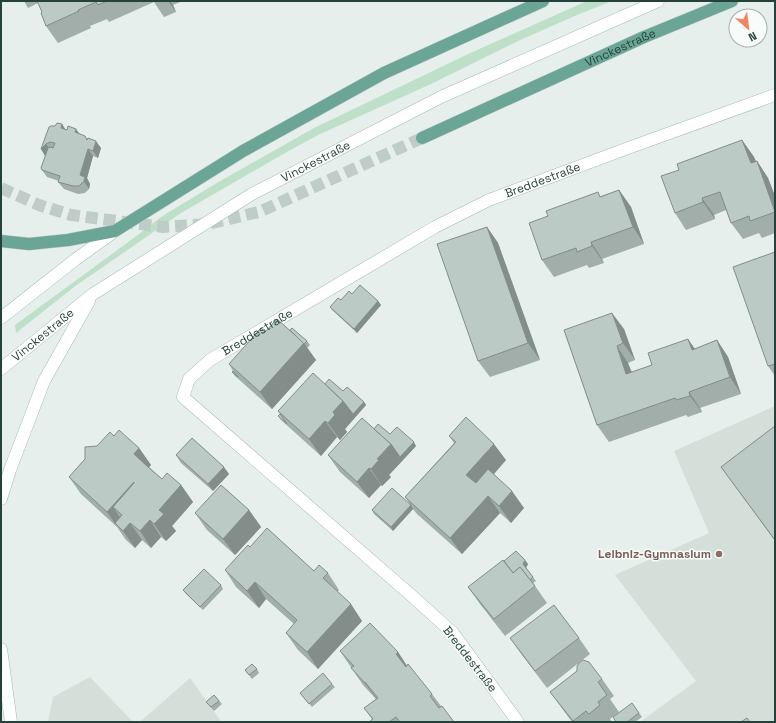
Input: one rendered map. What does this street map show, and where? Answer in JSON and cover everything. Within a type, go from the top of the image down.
[{"type":"main road","points":[[1,318],[76,259],[115,232],[243,151],[384,73],[543,1]]},
{"type":"main road","name":"Vinckestraße","points":[[1,369],[93,294],[252,194],[441,98],[658,1]]},
{"type":"main road","name":"Vinckestraße","points":[[422,138],[644,38],[732,1]]},
{"type":"main road","name":"Breddestraße","points":[[518,722],[453,633],[183,397],[189,380],[210,360],[435,227],[489,200],[775,95]]},
{"type":"main road","points":[[1,241],[29,244],[68,240],[115,232]]},
{"type":"main road","points":[[1,499],[10,470],[44,381],[93,294]]},
{"type":"main road","points":[[1,649],[11,722]]},
{"type":"shaded area","name":"Leibniz-Gymnasium","points":[[775,406],[775,722],[640,722],[696,681],[615,575],[709,533],[674,451]]},
{"type":"shaded area","points":[[90,677],[133,722],[48,722],[53,697]]},
{"type":"shaded area","points":[[190,678],[221,722],[140,722]]},
{"type":"green space","points":[[587,1],[612,1],[518,41],[431,84],[318,135],[285,153],[181,213],[74,287],[16,333],[15,325],[161,217],[215,184],[314,128],[466,55]]},
{"type":"building","points":[[37,1],[107,1],[98,5],[96,2],[46,26]]},
{"type":"building","points":[[57,123],[62,124],[61,128],[67,130],[68,126],[76,129],[75,132],[85,136],[87,140],[88,138],[96,141],[93,151],[88,149],[80,175],[85,177],[84,181],[79,186],[58,182],[60,176],[42,170],[41,168],[48,148],[53,148],[55,143],[50,142],[41,149],[49,127],[55,126]]},
{"type":"building","points":[[742,140],[751,163],[757,161],[775,212],[750,221],[749,216],[731,223],[720,192],[702,198],[703,202],[675,213],[661,176],[679,170],[677,164]]},
{"type":"building","points":[[619,190],[633,227],[591,242],[592,246],[577,252],[576,248],[542,260],[529,223],[548,216],[546,211],[598,192],[600,197]]},
{"type":"building","points":[[487,227],[528,343],[478,361],[437,244]]},
{"type":"building","points":[[775,252],[775,364],[768,366],[733,267]]},
{"type":"building","points":[[360,285],[378,301],[354,329],[330,307],[338,298],[341,300],[349,291],[352,294]]},
{"type":"building","points":[[612,313],[623,343],[617,346],[626,374],[652,365],[648,353],[688,339],[692,350],[717,340],[730,377],[689,392],[690,396],[676,400],[675,398],[597,425],[564,330]]},
{"type":"building","points":[[277,319],[304,343],[260,392],[229,364],[261,328],[265,332]]},
{"type":"building","points":[[292,328],[307,341],[304,344],[290,330]]},
{"type":"building","points":[[313,373],[343,401],[333,412],[335,415],[328,423],[325,421],[309,439],[278,411]]},
{"type":"building","points":[[329,379],[343,391],[347,387],[364,402],[353,414],[343,401],[325,384]]},
{"type":"building","points":[[280,414],[287,424],[278,416]]},
{"type":"building","points":[[466,417],[494,444],[466,475],[476,483],[488,469],[512,491],[499,506],[488,496],[450,538],[405,497],[456,442],[449,436]]},
{"type":"building","points":[[362,418],[391,444],[377,459],[379,460],[371,469],[369,468],[357,482],[328,455]]},
{"type":"building","points":[[378,424],[390,434],[397,427],[414,442],[400,457],[391,444],[374,429]]},
{"type":"building","points":[[775,426],[775,540],[721,467]]},
{"type":"building","points":[[119,430],[139,448],[134,454],[148,467],[162,479],[167,473],[181,485],[159,510],[164,514],[154,524],[150,520],[140,531],[130,523],[123,531],[115,523],[122,515],[113,507],[134,482],[107,512],[69,477],[85,459],[85,447],[97,446],[110,432],[114,436]]},
{"type":"building","points":[[192,438],[224,467],[208,484],[176,455]]},
{"type":"building","points":[[221,485],[249,510],[223,539],[195,513]]},
{"type":"building","points":[[392,488],[411,505],[391,527],[372,510]]},
{"type":"building","points":[[267,528],[314,571],[319,565],[328,573],[323,578],[351,604],[307,652],[286,633],[297,620],[255,582],[247,591],[225,570],[248,545],[250,547]]},
{"type":"building","points":[[516,551],[525,560],[523,564],[533,577],[530,580],[520,567],[513,573],[504,561]]},
{"type":"building","points":[[503,560],[513,573],[520,567],[535,586],[494,619],[468,587]]},
{"type":"building","points":[[204,569],[221,585],[200,607],[183,590]]},
{"type":"building","points":[[554,605],[579,638],[535,671],[510,638]]},
{"type":"building","points":[[370,623],[398,652],[396,654],[406,667],[408,664],[432,694],[430,696],[439,708],[442,706],[454,722],[400,722],[396,717],[389,722],[370,722],[373,719],[364,708],[378,698],[351,668],[354,666],[340,651]]},
{"type":"building","points":[[583,660],[589,662],[602,679],[598,682],[607,695],[598,702],[600,705],[589,714],[586,711],[573,721],[550,692],[577,671],[577,666]]},
{"type":"building","points":[[252,664],[257,669],[249,675],[245,670]]},
{"type":"building","points":[[323,673],[332,684],[309,704],[300,693]]},
{"type":"building","points":[[214,695],[219,701],[211,707],[206,702]]},
{"type":"building","points":[[632,703],[639,713],[627,722],[616,722],[613,717]]},
{"type":"building","points":[[747,718],[750,722],[741,722]]},
{"type":"tunnel","points":[[1,188],[39,205],[71,215],[163,227],[207,224],[259,212],[422,138]]},
{"type":"place","name":"Leibniz-Gymnasium","points":[[719,554]]}]
